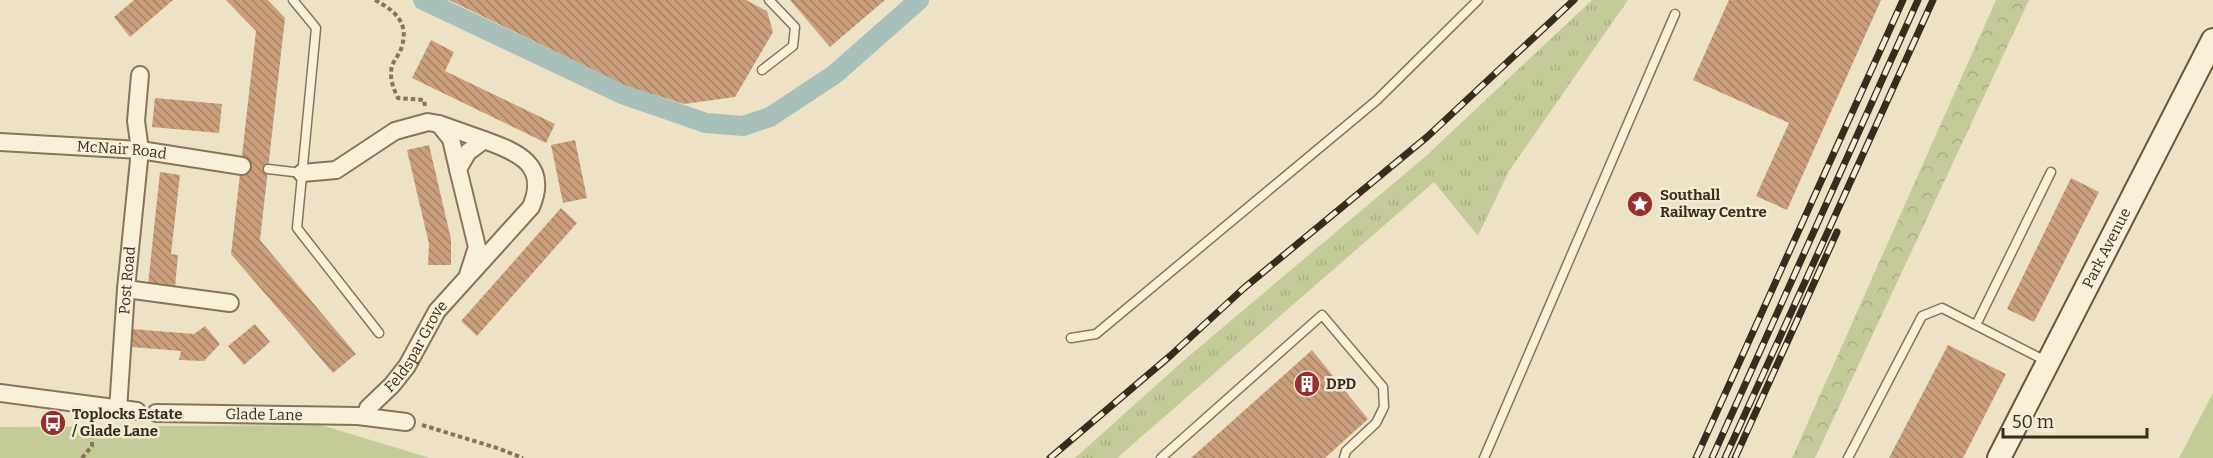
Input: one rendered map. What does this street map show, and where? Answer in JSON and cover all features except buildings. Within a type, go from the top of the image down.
[{"type":"street","name":"Park Avenue","points":[[1999,458],[2213,40]]},
{"type":"street","name":"Post Road","points":[[118,410],[126,290],[140,150],[136,121],[140,75]]},
{"type":"street","name":"Feldspar Grove","points":[[302,173],[336,170],[395,131],[433,119]]},
{"type":"street","name":"Feldspar Grove","points":[[366,416],[368,408],[393,385],[407,366],[437,311],[531,207],[538,191],[534,172],[528,160],[433,119]]},
{"type":"street","name":"Feldspar Grove","points":[[433,119],[451,140],[477,247],[468,275]]},
{"type":"street","points":[[458,169],[468,152],[484,140]]},
{"type":"street","name":"McNair Road","points":[[0,142],[140,150],[242,166]]},
{"type":"street","points":[[126,290],[230,303]]},
{"type":"street","name":"Glade Lane","points":[[0,393],[137,411]]},
{"type":"street","name":"Glade Lane","points":[[156,412],[366,416],[406,422]]},
{"type":"lane","points":[[293,0],[316,28],[297,228],[379,333]]},
{"type":"lane","points":[[762,70],[793,46],[795,27],[769,0]]},
{"type":"lane","points":[[1071,339],[1096,334],[1377,100],[1478,0]]},
{"type":"lane","points":[[1484,458],[1675,14]]},
{"type":"lane","points":[[268,169],[302,173]]},
{"type":"lane","points":[[1976,325],[2051,172]]},
{"type":"lane","points":[[1848,458],[1922,316],[1942,308],[2049,363]]},
{"type":"lane","points":[[1161,458],[1322,315],[1383,387],[1384,407],[1376,423],[1345,454],[1337,458]]},
{"type":"lane","name":"Glade Lane","points":[[137,411],[156,412]]},
{"type":"path","points":[[375,0],[390,8],[403,26],[400,52],[392,65],[392,86],[398,98],[424,100],[433,119]]},
{"type":"path","points":[[82,458],[92,446],[93,406]]},
{"type":"path","points":[[406,422],[497,448],[523,458]]},
{"type":"green space","points":[[1592,0],[1628,0],[1509,171],[1478,236],[1434,182],[1117,458],[1075,458],[1183,361],[1426,156]]},
{"type":"green space","points":[[1996,0],[2029,0],[1815,458],[1792,458]]},
{"type":"green space","points":[[2213,393],[2213,458],[2179,458]]},
{"type":"green space","points":[[321,425],[430,458],[0,458],[0,427]]},
{"type":"waterway","points":[[423,0],[622,94],[706,123],[743,126],[770,117],[835,74],[919,0]]},
{"type":"railway","points":[[1050,458],[1170,356],[1244,288],[1427,137],[1574,0]]},
{"type":"railway","points":[[1696,458],[1903,0]]},
{"type":"railway","points":[[1712,458],[1918,0]]},
{"type":"railway","points":[[1725,458],[1933,0]]},
{"type":"railway","points":[[1735,458],[1837,232]]},
{"type":"place","name":"Southall Railway Centre","points":[[1640,204]]},
{"type":"place","name":"DPD","points":[[1307,384]]},
{"type":"place","name":"Toplocks Estate / Glade Lane","points":[[53,423]]}]
